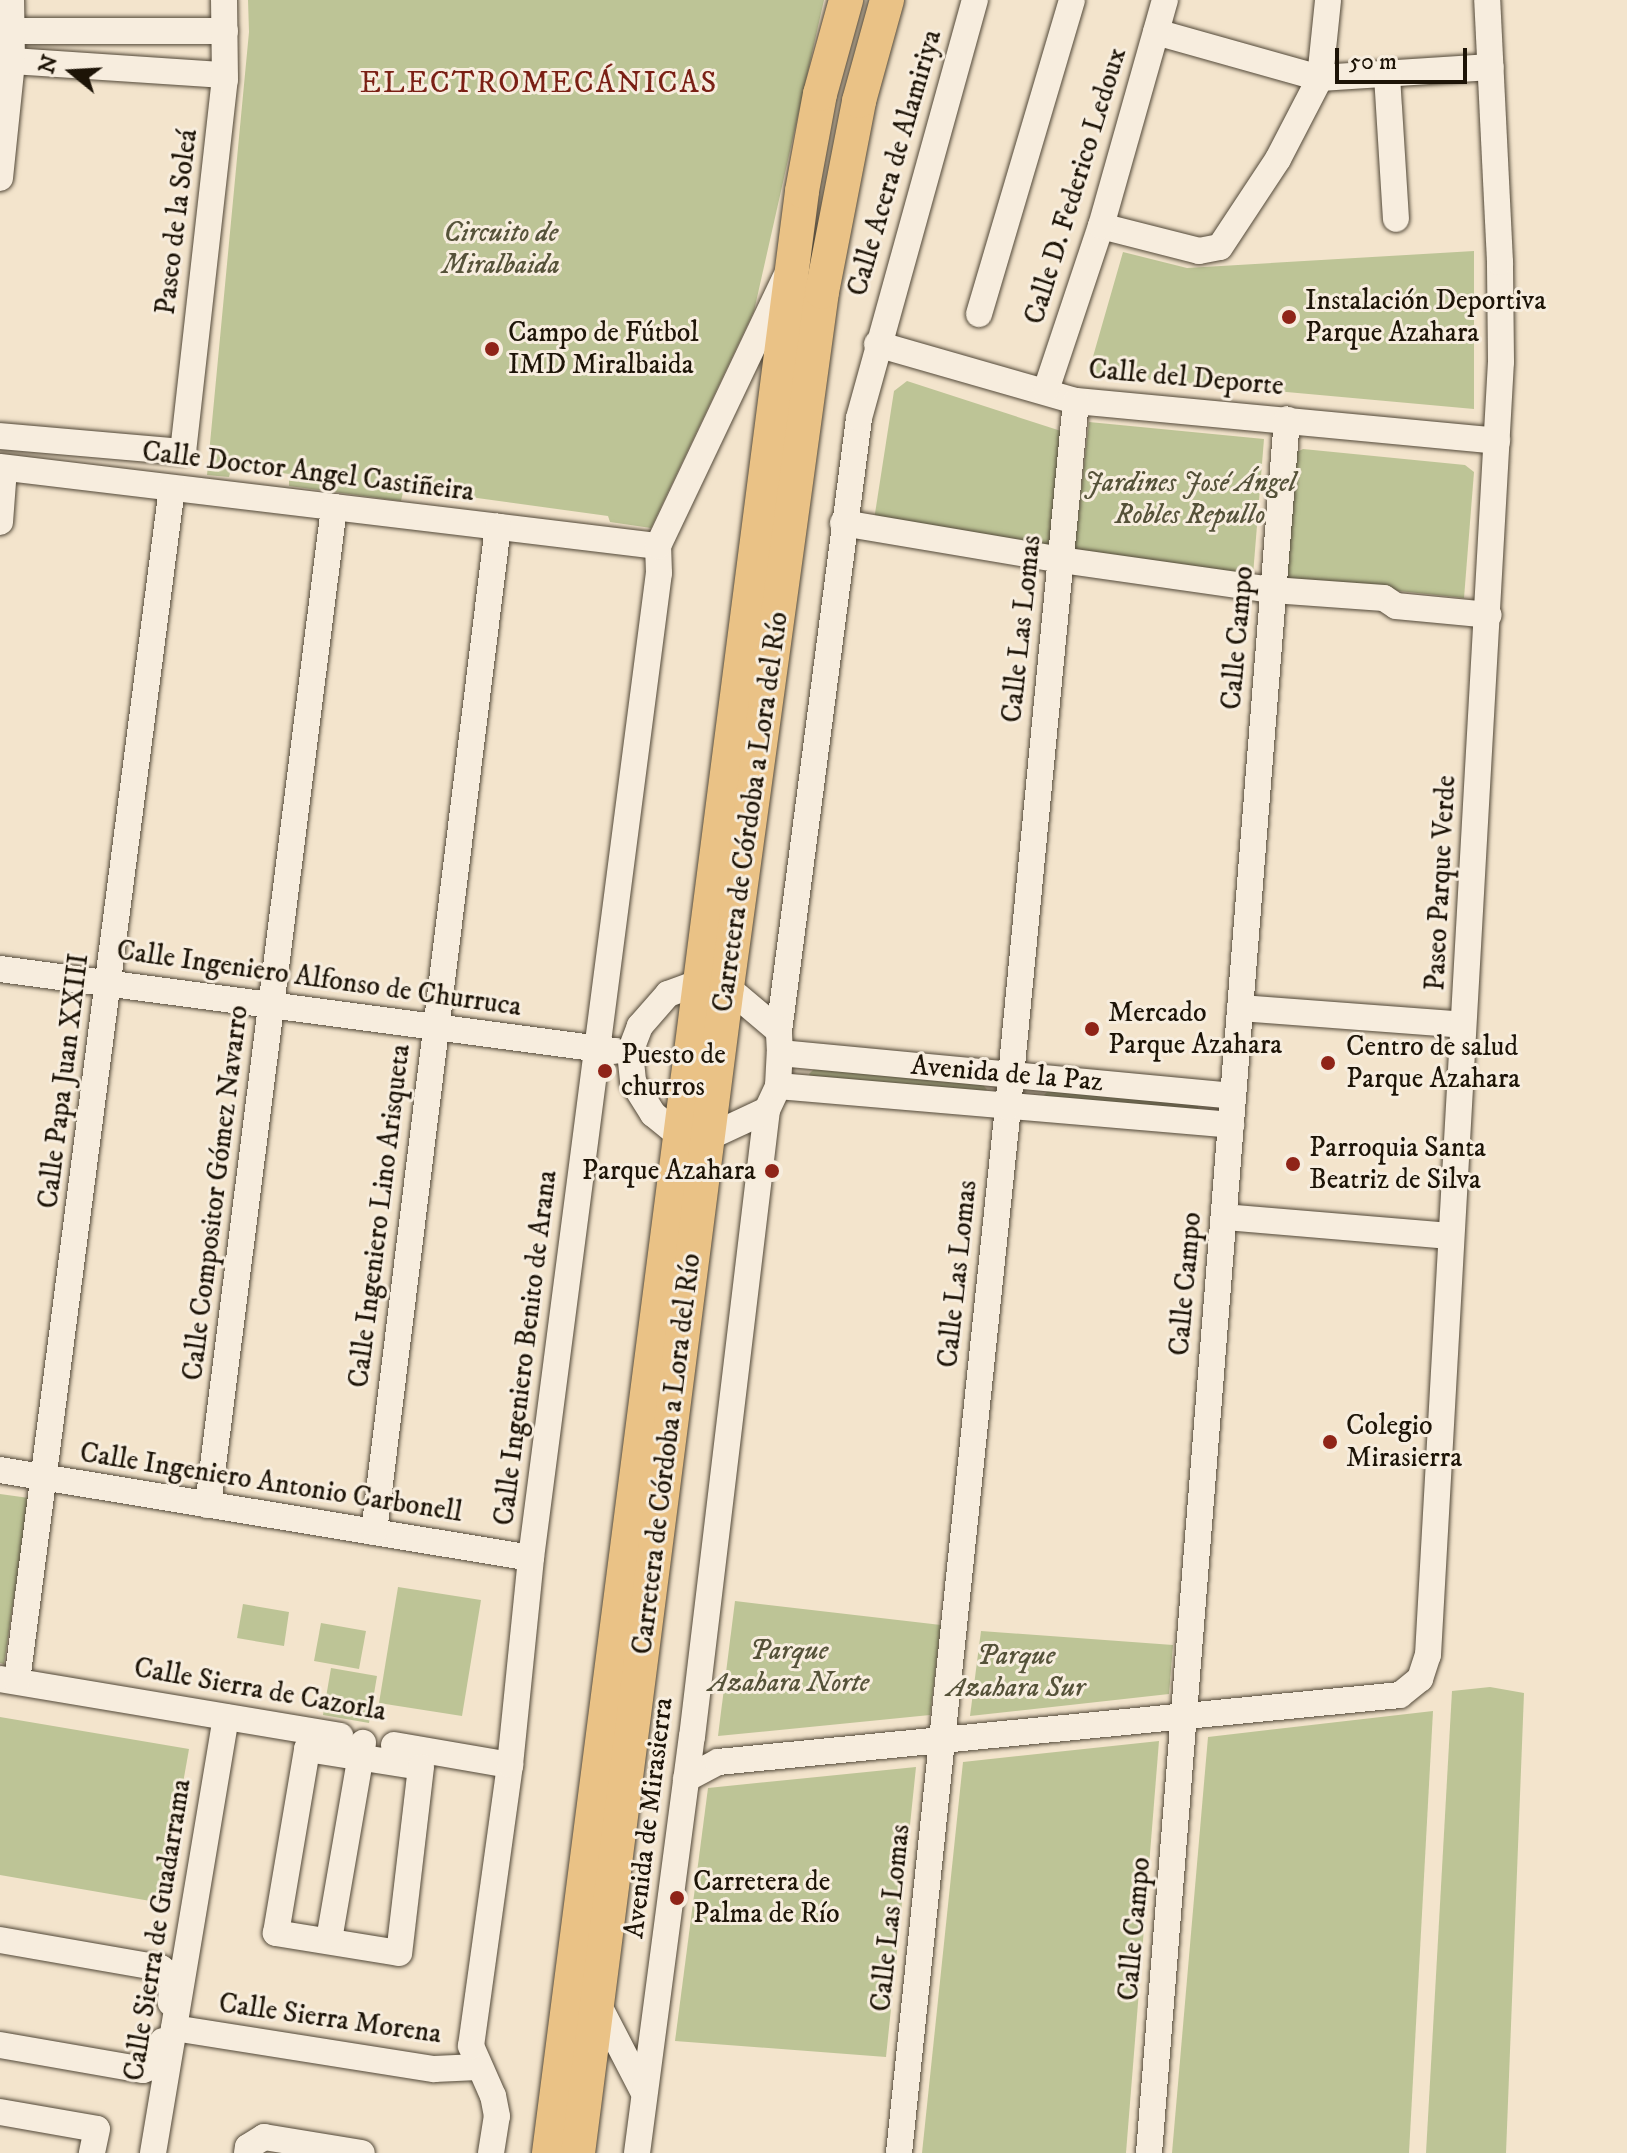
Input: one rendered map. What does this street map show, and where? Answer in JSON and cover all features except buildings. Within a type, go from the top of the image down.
[{"type":"main road","name":"Carretera de Córdoba a Lora del Río","points":[[549,2153],[693,1136],[794,259],[820,94],[846,0]]},
{"type":"main road","name":"Carretera de Córdoba a Lora del Río","points":[[712,985],[826,264],[859,101],[887,0]]},
{"type":"main road","name":"Carretera de Córdoba a Lora del Río","points":[[578,2153],[598,2004],[693,1136]]},
{"type":"street","points":[[0,178],[12,61],[11,0]]},
{"type":"street","name":"Paseo de la Soleá","points":[[0,436],[183,452],[225,75],[224,0]]},
{"type":"street","name":"Calle Acera de Alamiriya","points":[[877,344],[975,0]]},
{"type":"street","points":[[979,314],[1072,0]]},
{"type":"street","name":"Calle D. Federico Ledoux","points":[[1046,390],[1101,226],[1165,0]]},
{"type":"street","points":[[1101,226],[1199,251],[1220,247],[1278,159],[1320,78],[1328,0]]},
{"type":"street","name":"Paseo Parque Verde","points":[[718,1762],[1400,1695],[1420,1679],[1428,1655],[1497,441],[1500,262],[1487,0]]},
{"type":"street","points":[[12,31],[225,31]]},
{"type":"street","points":[[1156,32],[1320,78],[1491,67]]},
{"type":"street","points":[[12,61],[225,75]]},
{"type":"street","points":[[1387,76],[1396,219]]},
{"type":"street","points":[[658,546],[794,259]]},
{"type":"street","points":[[778,1086],[780,1042],[843,523],[859,418],[877,344]]},
{"type":"street","name":"Calle del Deporte","points":[[877,344],[1076,401],[1497,441]]},
{"type":"street","name":"Calle Las Lomas","points":[[899,2153],[1008,1107],[1076,401]]},
{"type":"street","name":"Calle Campo","points":[[1149,2153],[1287,419]]},
{"type":"street","name":"Calle Doctor Angel Castiñeira","points":[[0,522],[2,468],[658,546]]},
{"type":"street","name":"Calle Papa Juan XXIII","points":[[8,1680],[44,1478],[172,488]]},
{"type":"street","name":"Calle Compositor Gómez Navarro","points":[[208,1505],[334,507]]},
{"type":"street","points":[[843,523],[1061,560],[1273,590],[1384,598],[1396,606],[1489,615]]},
{"type":"street","name":"Calle Ingeniero Lino Arisqueta","points":[[374,1532],[498,527]]},
{"type":"street","name":"Calle Ingeniero Benito de Arana","points":[[491,2153],[497,2116],[493,2096],[471,2046],[510,1765],[531,1558],[659,573],[658,546]]},
{"type":"street","name":"Calle Ingeniero Alfonso de Churruca","points":[[0,969],[630,1052]]},
{"type":"street","points":[[767,1110],[693,1136],[653,1114],[633,1082],[630,1052],[640,1026],[668,994],[712,985],[780,1042]]},
{"type":"street","points":[[1240,1008],[1453,1024]]},
{"type":"street","name":"Avenida de la Paz","points":[[780,1042],[1011,1075],[1233,1096]]},
{"type":"street","name":"Avenida de la Paz","points":[[778,1086],[1231,1125]]},
{"type":"street","name":"Avenida de Mirasierra","points":[[637,2153],[692,1737],[767,1110],[778,1086]]},
{"type":"street","points":[[1224,1217],[1440,1235]]},
{"type":"street","name":"Calle Ingeniero Antonio Carbonell","points":[[0,1470],[531,1558]]},
{"type":"street","name":"Calle Sierra de Cazorla","points":[[8,1680],[226,1717],[362,1749],[510,1765]]},
{"type":"street","name":"Calle Sierra de Guadarrama","points":[[153,2153],[226,1717]]},
{"type":"street","points":[[686,1779],[718,1762],[700,1750],[692,1737]]},
{"type":"street","points":[[307,1749],[362,1749],[421,1767],[399,1953],[276,1933],[307,1749]]},
{"type":"street","points":[[330,1934],[362,1749]]},
{"type":"street","points":[[0,1929],[186,1960]]},
{"type":"street","points":[[0,1940],[161,1968],[169,1972],[174,1985],[160,2059],[149,2068],[0,2045]]},
{"type":"street","points":[[598,2004],[643,2091]]},
{"type":"street","name":"Calle Sierra Morena","points":[[174,2028],[434,2069],[478,2067]]},
{"type":"street","points":[[0,2054],[165,2082]]},
{"type":"street","points":[[0,2112],[97,2129],[92,2153]]},
{"type":"street","points":[[247,2153],[248,2147],[264,2137],[362,2153]]},
{"type":"green space","name":"Circuito de Miralbaida","points":[[248,0],[824,0],[754,311],[651,528],[610,522],[608,516],[404,488],[401,501],[289,486],[289,474],[232,466],[229,477],[207,475],[249,32]]},
{"type":"green space","name":"Instalación Deportiva Parque Azahara","points":[[1474,251],[1474,409],[1088,374],[1123,252],[1187,268]]},
{"type":"green space","name":"Jardines José Ángel Robles Repullo","points":[[907,381],[1061,431],[1049,551],[874,520],[894,391]]},
{"type":"green space","name":"Jardines José Ángel Robles Repullo","points":[[1089,422],[1264,439],[1253,575],[1074,552]]},
{"type":"green space","name":"Jardines José Ángel Robles Repullo","points":[[1303,449],[1465,465],[1474,472],[1464,598],[1287,579],[1295,453]]},
{"type":"green space","points":[[817,1066],[980,1080],[987,1090],[977,1098],[814,1083],[809,1074]]},
{"type":"green space","points":[[1052,1087],[1197,1102],[1198,1107],[1196,1113],[1050,1104],[1044,1095]]},
{"type":"green space","points":[[0,1494],[29,1498],[4,1664],[0,1663]]},
{"type":"green space","points":[[398,1587],[481,1600],[462,1716],[379,1703]]},
{"type":"green space","name":"Parque Azahara Norte","points":[[735,1601],[941,1625],[930,1715],[718,1736]]},
{"type":"green space","points":[[243,1604],[289,1612],[284,1646],[237,1638]]},
{"type":"green space","points":[[321,1623],[366,1631],[359,1669],[314,1661]]},
{"type":"green space","name":"Parque Azahara Sur","points":[[981,1631],[1173,1645],[1169,1694],[970,1716]]},
{"type":"green space","points":[[331,1668],[377,1676],[369,1723],[323,1715]]},
{"type":"green space","points":[[1490,1687],[1524,1693],[1506,2153],[1426,2153],[1452,1691]]},
{"type":"green space","points":[[1433,1711],[1409,2153],[1172,2153],[1208,1737]]},
{"type":"green space","points":[[0,1717],[189,1749],[162,1903],[0,1875]]},
{"type":"green space","points":[[1159,1741],[1126,2153],[922,2153],[963,1762]]},
{"type":"green space","points":[[916,1767],[886,2057],[675,2041],[708,1788]]},
{"type":"place","name":"Instalación Deportiva Parque Azahara","points":[[1289,317]]},
{"type":"place","name":"Campo de Fútbol IMD Miralbaida","points":[[492,349]]},
{"type":"place","name":"Mercado Parque Azahara","points":[[1092,1029]]},
{"type":"place","name":"Centro de salud Parque Azahara","points":[[1328,1063]]},
{"type":"place","name":"Puesto de churros","points":[[605,1071]]},
{"type":"place","name":"Parroquia Santa Beatriz de Silva","points":[[1293,1164]]},
{"type":"place","name":"Parque Azahara","points":[[772,1171]]},
{"type":"place","name":"Colegio Mirasierra","points":[[1330,1442]]},
{"type":"place","name":"Carretera de Palma de Río","points":[[677,1898]]},
{"type":"district","name":"ELECTROMECÁNICAS","points":[[539,84]]}]
